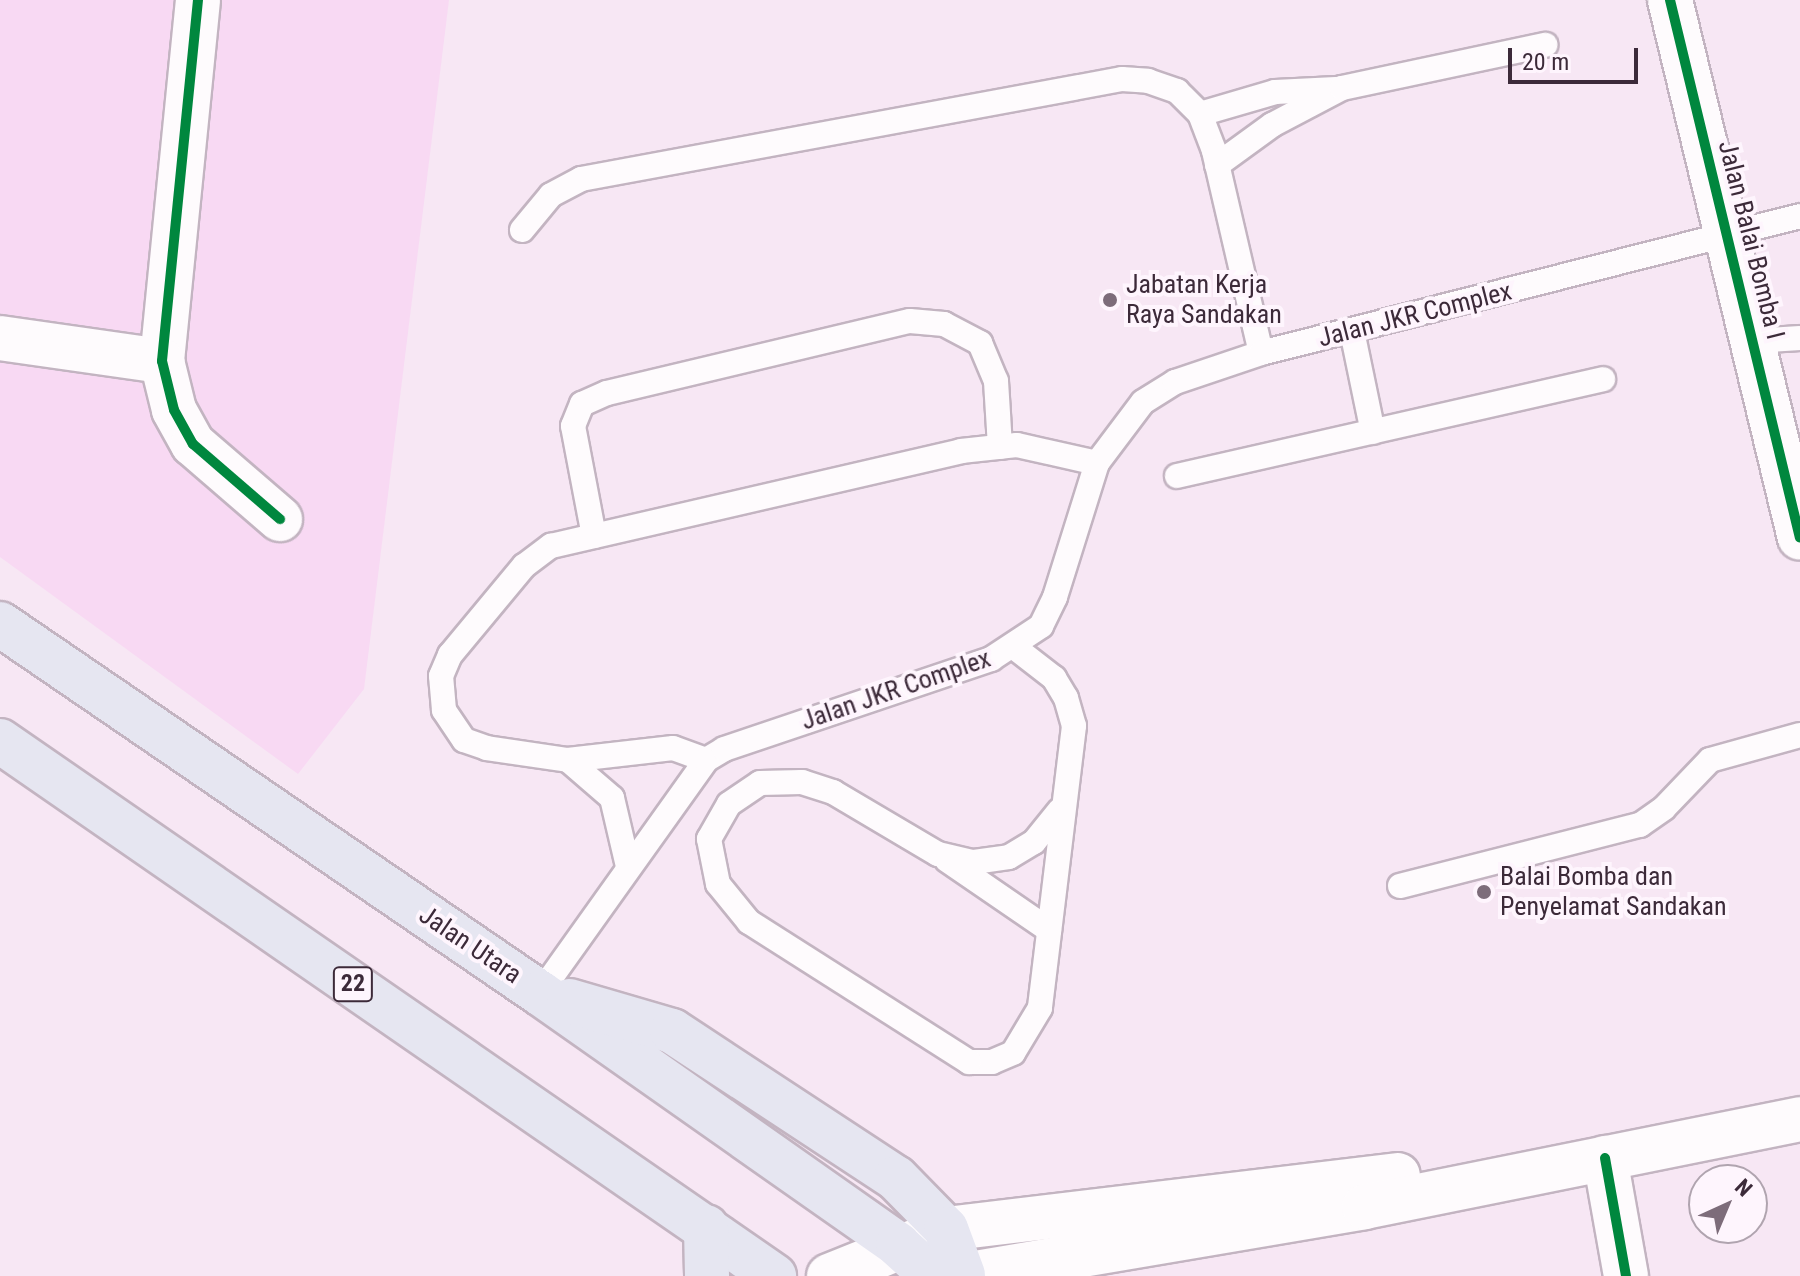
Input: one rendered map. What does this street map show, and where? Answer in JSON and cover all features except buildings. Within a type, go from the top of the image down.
[{"type":"highway","name":"Jalan Utara","points":[[0,624],[540,993],[898,1245],[932,1276]]},
{"type":"highway","name":"22","points":[[0,741],[774,1276]]},
{"type":"highway","points":[[540,993],[672,1031],[896,1178],[946,1229],[960,1276]]},
{"type":"highway","points":[[706,1227],[707,1276]]},
{"type":"main road","points":[[198,0],[162,361],[174,410],[193,444],[280,519]]},
{"type":"main road","name":"Jalan Balai Bomba I","points":[[1670,0],[1800,538]]},
{"type":"main road","points":[[0,338],[162,361]]},
{"type":"main road","points":[[960,1276],[1541,1171],[1800,1119]]},
{"type":"main road","points":[[1605,1158],[1626,1276]]},
{"type":"main road","points":[[829,1276],[898,1245],[946,1229],[1369,1176],[1541,1171]]},
{"type":"lane","points":[[1200,114],[1275,92],[1342,88],[1545,45]]},
{"type":"lane","points":[[522,230],[551,195],[581,179],[1122,79],[1177,91],[1200,114],[1217,165],[1261,353]]},
{"type":"lane","points":[[1217,165],[1272,125],[1342,88]]},
{"type":"lane","name":"Jalan JKR Complex","points":[[540,993],[706,760],[724,749],[1014,647],[1041,626],[1055,597],[1097,463],[1143,402],[1175,382],[1261,353],[1727,238],[1800,216]]},
{"type":"lane","points":[[594,536],[573,426],[582,404],[607,393],[910,321],[944,324],[980,343],[996,381],[1000,447]]},
{"type":"lane","points":[[1352,331],[1373,432]]},
{"type":"lane","points":[[1753,341],[1800,338]]},
{"type":"lane","points":[[1177,476],[1603,379]]},
{"type":"lane","points":[[706,760],[673,748],[568,760],[487,748],[464,740],[444,710],[441,676],[450,655],[524,566],[551,546],[961,451],[1017,445],[1097,463]]},
{"type":"lane","points":[[1014,647],[1054,678],[1066,698],[1074,726],[1060,810],[1049,930],[1040,1008],[1030,1031],[1013,1053],[992,1062],[969,1062],[749,922],[718,884],[709,839],[729,804],[760,783],[802,782],[833,792],[938,854],[1049,930]]},
{"type":"lane","points":[[1400,886],[1640,825],[1664,808],[1710,760],[1800,735]]},
{"type":"lane","points":[[568,760],[612,798],[628,866]]},
{"type":"lane","points":[[938,854],[974,862],[1009,857],[1034,842],[1060,810]]},
{"type":"shaded area","points":[[0,0],[449,0],[364,689],[298,774],[0,557]]},
{"type":"cycle path","points":[[198,0],[162,361],[174,410],[193,444],[280,519]]},
{"type":"cycle path","points":[[1670,0],[1800,538]]},
{"type":"cycle path","points":[[1605,1158],[1626,1276]]},
{"type":"place","name":"Jabatan Kerja Raya Sandakan","points":[[1110,300]]},
{"type":"place","name":"Balai Bomba dan Penyelamat Sandakan","points":[[1484,892]]}]
